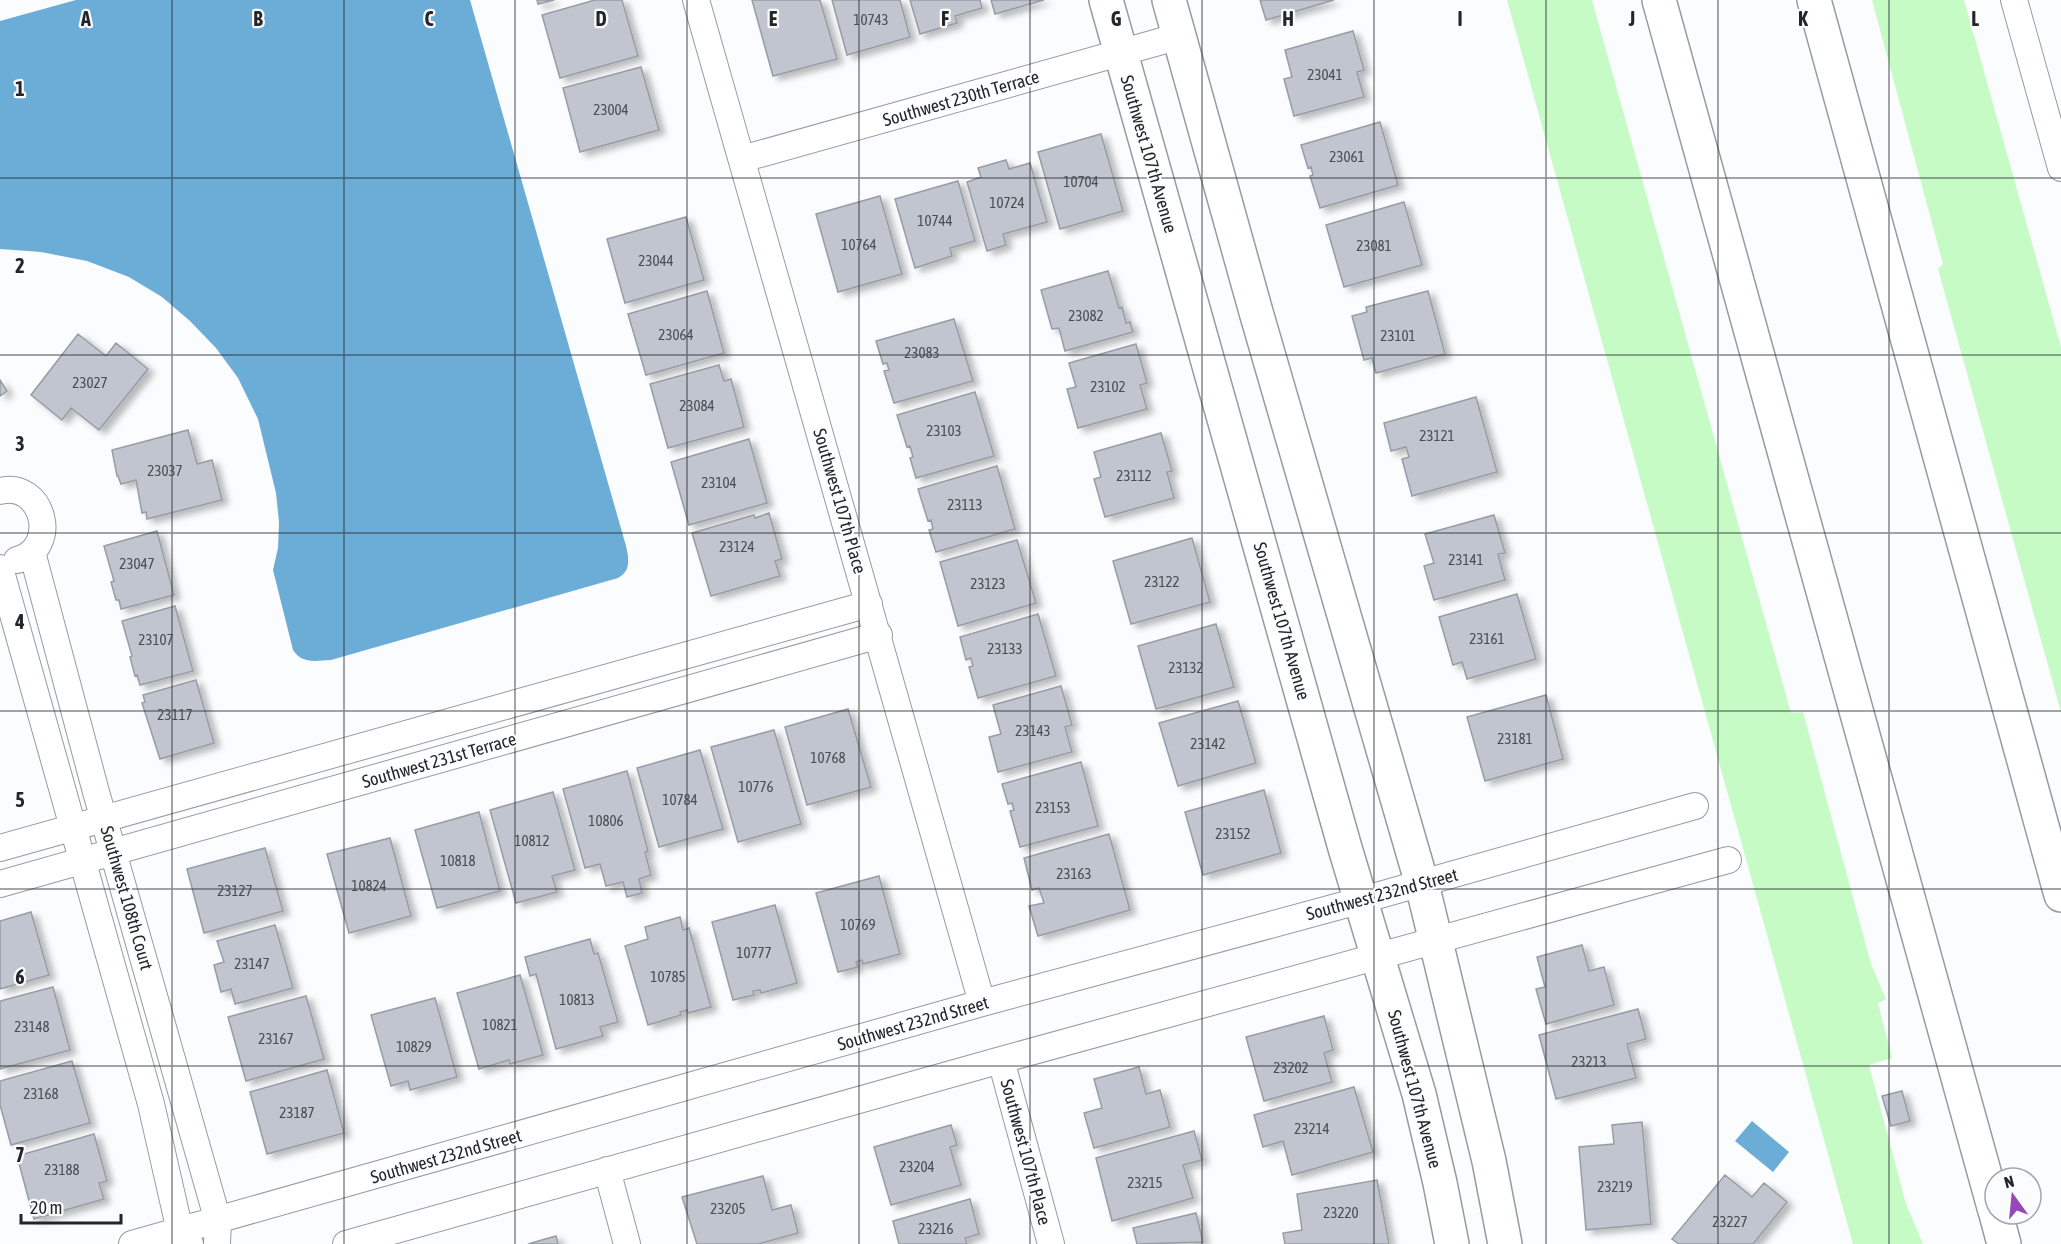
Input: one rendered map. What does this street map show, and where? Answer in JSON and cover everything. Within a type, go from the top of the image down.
[{"type":"main road","name":"Southwest 107th Avenue","points":[[1106,0],[1426,1122],[1452,1244]]},
{"type":"main road","points":[[1169,0],[1259,324],[1422,884],[1489,1161],[1505,1244]]},
{"type":"main road","points":[[1659,0],[1983,1169]]},
{"type":"main road","points":[[1814,0],[2061,895]]},
{"type":"main road","points":[[1999,1226],[2004,1244]]},
{"type":"street","name":"Southwest 107th Place","points":[[696,0],[879,635],[982,1003]]},
{"type":"street","points":[[2014,0],[2056,127],[2061,168]]},
{"type":"street","name":"Southwest 230th Terrace","points":[[742,159],[1180,36]]},
{"type":"street","points":[[0,492],[18,491],[29,497],[38,506],[43,518],[44,530],[40,542],[32,552],[22,559],[10,562],[0,561]]},
{"type":"street","name":"Southwest 108th Court","points":[[32,552],[218,1232]]},
{"type":"street","name":"Southwest 108th Court","points":[[0,568],[84,861],[185,1237]]},
{"type":"street","name":"Southwest 231st Terrace","points":[[0,848],[869,604]]},
{"type":"street","name":"Southwest 231st Terrace","points":[[0,884],[879,635]]},
{"type":"street","name":"Southwest 232nd Street","points":[[132,1244],[218,1232],[982,1003],[1422,884],[1695,806]]},
{"type":"street","points":[[346,1244],[1001,1060],[1728,860]]},
{"type":"street","name":"Southwest 107th Place","points":[[1001,1060],[1051,1244]]},
{"type":"street","points":[[607,1170],[627,1244]]},
{"type":"green space","points":[[1507,0],[1592,0],[1791,713],[1803,712],[1871,964],[1886,999],[1878,1003],[1892,1058],[1869,1065],[1906,1204],[1923,1244],[1853,1244]]},
{"type":"green space","points":[[1872,0],[1964,0],[2061,347],[2061,712],[1938,269],[1943,264]]},
{"type":"water","points":[[76,0],[470,0],[626,546],[628,564],[622,575],[331,660],[309,661],[300,658],[293,650],[273,570],[278,548],[279,522],[276,493],[258,419],[238,378],[216,348],[162,297],[129,277],[87,261],[41,252],[0,249],[0,21]]},
{"type":"water","points":[[1752,1121],[1789,1152],[1773,1172],[1735,1141]]},
{"type":"building","points":[[537,0],[554,0],[538,4]]},
{"type":"building","points":[[595,0],[622,0],[638,56],[560,78],[542,15]]},
{"type":"building","points":[[752,0],[820,0],[837,59],[773,76]]},
{"type":"building","points":[[832,0],[900,0],[910,37],[847,55]]},
{"type":"building","points":[[910,0],[980,0],[982,8],[955,16],[957,23],[920,34]]},
{"type":"building","points":[[991,0],[1044,0],[995,14]]},
{"type":"building","points":[[1260,0],[1334,0],[1266,20]]},
{"type":"building","points":[[1353,31],[1364,70],[1357,72],[1364,97],[1294,116],[1284,79],[1292,77],[1285,50]]},
{"type":"building","points":[[641,67],[659,130],[580,152],[563,88]]},
{"type":"building","points":[[1380,122],[1398,185],[1320,208],[1310,176],[1313,175],[1311,167],[1308,168],[1301,145]]},
{"type":"building","points":[[1101,134],[1123,211],[1060,229],[1038,152]]},
{"type":"building","points":[[1006,160],[1009,169],[1030,163],[1047,222],[1003,234],[1006,245],[987,251],[967,182],[981,177],[978,168]]},
{"type":"building","points":[[958,181],[975,241],[950,248],[952,256],[915,268],[895,199]]},
{"type":"building","points":[[880,196],[902,274],[838,292],[816,214]]},
{"type":"building","points":[[1404,202],[1422,265],[1344,287],[1326,225]]},
{"type":"building","points":[[686,217],[704,280],[625,303],[607,239]]},
{"type":"building","points":[[1108,271],[1119,308],[1122,307],[1126,323],[1130,322],[1133,332],[1065,351],[1059,328],[1052,329],[1041,290]]},
{"type":"building","points":[[707,291],[724,353],[646,375],[628,314]]},
{"type":"building","points":[[1428,291],[1445,354],[1376,373],[1372,358],[1364,360],[1352,316],[1367,312],[1366,307]]},
{"type":"building","points":[[954,319],[973,381],[894,403],[884,371],[889,370],[887,363],[883,364],[876,341]]},
{"type":"building","points":[[78,334],[106,356],[116,343],[148,369],[99,430],[71,408],[62,420],[31,395]]},
{"type":"building","points":[[1136,344],[1147,383],[1140,385],[1147,409],[1078,428],[1067,389],[1076,387],[1069,363]]},
{"type":"building","points":[[719,365],[724,381],[731,379],[744,427],[668,448],[650,384]]},
{"type":"building","points":[[0,380],[7,391],[0,396]]},
{"type":"building","points":[[975,392],[994,456],[916,478],[910,458],[913,457],[910,446],[907,447],[897,415]]},
{"type":"building","points":[[1476,397],[1497,472],[1412,496],[1402,459],[1409,457],[1406,447],[1391,451],[1384,423]]},
{"type":"building","points":[[188,430],[197,464],[212,460],[222,500],[147,519],[146,512],[142,513],[136,480],[121,484],[117,476],[112,450]]},
{"type":"building","points":[[1161,433],[1172,471],[1167,472],[1174,498],[1105,517],[1094,479],[1101,477],[1094,452]]},
{"type":"building","points":[[749,439],[767,503],[689,525],[671,462]]},
{"type":"building","points":[[997,466],[1015,529],[936,552],[929,530],[933,529],[931,520],[928,521],[918,489]]},
{"type":"building","points":[[769,513],[782,559],[775,561],[780,576],[711,596],[692,533],[754,515],[755,518]]},
{"type":"building","points":[[1494,515],[1505,553],[1498,554],[1505,580],[1434,600],[1424,566],[1434,563],[1425,534]]},
{"type":"building","points":[[157,531],[174,595],[121,609],[111,582],[114,581],[104,546]]},
{"type":"building","points":[[1192,538],[1210,602],[1131,624],[1113,561]]},
{"type":"building","points":[[1017,540],[1036,603],[958,626],[940,562]]},
{"type":"building","points":[[1517,594],[1536,659],[1467,679],[1462,662],[1453,665],[1439,617]]},
{"type":"building","points":[[175,606],[193,671],[140,685],[137,675],[135,676],[122,621]]},
{"type":"building","points":[[1038,614],[1056,676],[978,698],[969,667],[973,666],[971,658],[966,660],[960,637]]},
{"type":"building","points":[[1216,624],[1234,687],[1156,709],[1138,646]]},
{"type":"building","points":[[196,680],[214,743],[160,759],[142,703],[145,702],[143,695]]},
{"type":"building","points":[[1061,686],[1072,725],[1065,727],[1072,752],[998,772],[989,737],[1001,734],[993,705]]},
{"type":"building","points":[[1546,695],[1563,759],[1485,781],[1467,717]]},
{"type":"building","points":[[1238,701],[1256,763],[1178,786],[1159,723]]},
{"type":"building","points":[[848,709],[871,787],[807,805],[785,727]]},
{"type":"building","points":[[774,730],[801,824],[738,842],[711,747]]},
{"type":"building","points":[[700,750],[723,829],[659,847],[637,768]]},
{"type":"building","points":[[1081,762],[1098,826],[1020,847],[1010,811],[1014,810],[1012,803],[1008,804],[1002,784]]},
{"type":"building","points":[[627,771],[648,851],[645,852],[651,875],[639,879],[642,893],[627,897],[623,882],[606,886],[600,864],[585,868],[563,789]]},
{"type":"building","points":[[1264,790],[1281,853],[1203,875],[1185,812]]},
{"type":"building","points":[[553,792],[575,870],[552,876],[557,892],[516,903],[490,810]]},
{"type":"building","points":[[479,812],[500,891],[437,908],[415,830]]},
{"type":"building","points":[[1109,834],[1130,910],[1038,936],[1029,906],[1044,903],[1039,888],[1032,890],[1024,858]]},
{"type":"building","points":[[390,838],[411,916],[349,933],[327,854]]},
{"type":"building","points":[[265,848],[283,911],[204,933],[187,869]]},
{"type":"building","points":[[879,876],[900,954],[863,964],[862,960],[856,962],[858,967],[838,972],[816,893]]},
{"type":"building","points":[[775,905],[797,983],[761,993],[760,990],[753,991],[754,995],[733,1000],[712,922]]},
{"type":"building","points":[[31,912],[49,975],[0,989],[0,921]]},
{"type":"building","points":[[680,917],[683,930],[689,928],[711,1007],[688,1013],[687,1010],[680,1012],[681,1015],[648,1025],[625,946],[648,939],[645,927]]},
{"type":"building","points":[[275,925],[293,988],[235,1004],[231,989],[221,992],[214,965],[224,962],[217,941]]},
{"type":"building","points":[[590,939],[594,954],[598,953],[618,1022],[600,1027],[603,1036],[556,1049],[536,974],[530,976],[525,957]]},
{"type":"building","points":[[1582,945],[1589,971],[1604,967],[1614,1005],[1546,1024],[1536,989],[1545,987],[1537,957]]},
{"type":"building","points":[[520,975],[543,1055],[510,1064],[509,1060],[479,1069],[457,993]]},
{"type":"building","points":[[53,987],[70,1050],[0,1069],[0,1001]]},
{"type":"building","points":[[306,996],[324,1059],[246,1081],[228,1017]]},
{"type":"building","points":[[435,998],[457,1077],[410,1090],[408,1081],[391,1086],[371,1015]]},
{"type":"building","points":[[1638,1009],[1646,1039],[1627,1044],[1636,1078],[1556,1099],[1539,1035]]},
{"type":"building","points":[[1324,1016],[1333,1050],[1324,1053],[1332,1082],[1264,1101],[1246,1037]]},
{"type":"building","points":[[72,1061],[90,1123],[11,1145],[0,1105],[0,1081]]},
{"type":"building","points":[[1139,1067],[1146,1094],[1160,1090],[1170,1127],[1094,1148],[1084,1113],[1102,1108],[1094,1079]]},
{"type":"building","points":[[327,1070],[344,1133],[267,1154],[250,1092]]},
{"type":"building","points":[[1354,1087],[1373,1152],[1292,1175],[1283,1141],[1263,1147],[1254,1115]]},
{"type":"building","points":[[1902,1091],[1910,1121],[1891,1126],[1882,1096]]},
{"type":"building","points":[[1642,1122],[1651,1224],[1586,1230],[1579,1147],[1614,1144],[1612,1125]]},
{"type":"building","points":[[951,1125],[957,1145],[950,1147],[961,1185],[891,1205],[874,1147]]},
{"type":"building","points":[[1194,1131],[1202,1160],[1183,1165],[1193,1198],[1112,1221],[1096,1158]]},
{"type":"building","points":[[94,1134],[107,1181],[99,1183],[104,1199],[34,1219],[17,1156]]},
{"type":"building","points":[[1725,1175],[1752,1197],[1764,1183],[1787,1202],[1753,1244],[1679,1244],[1672,1239]]},
{"type":"building","points":[[763,1176],[772,1210],[791,1205],[798,1233],[758,1244],[697,1244],[682,1197]]},
{"type":"building","points":[[1377,1180],[1389,1244],[1285,1244],[1283,1233],[1302,1230],[1297,1194]]},
{"type":"building","points":[[970,1199],[979,1234],[965,1238],[967,1244],[899,1244],[893,1221]]},
{"type":"building","points":[[1196,1213],[1203,1242],[1137,1244],[1133,1228]]},
{"type":"building","points":[[556,1236],[558,1244],[528,1244]]}]
